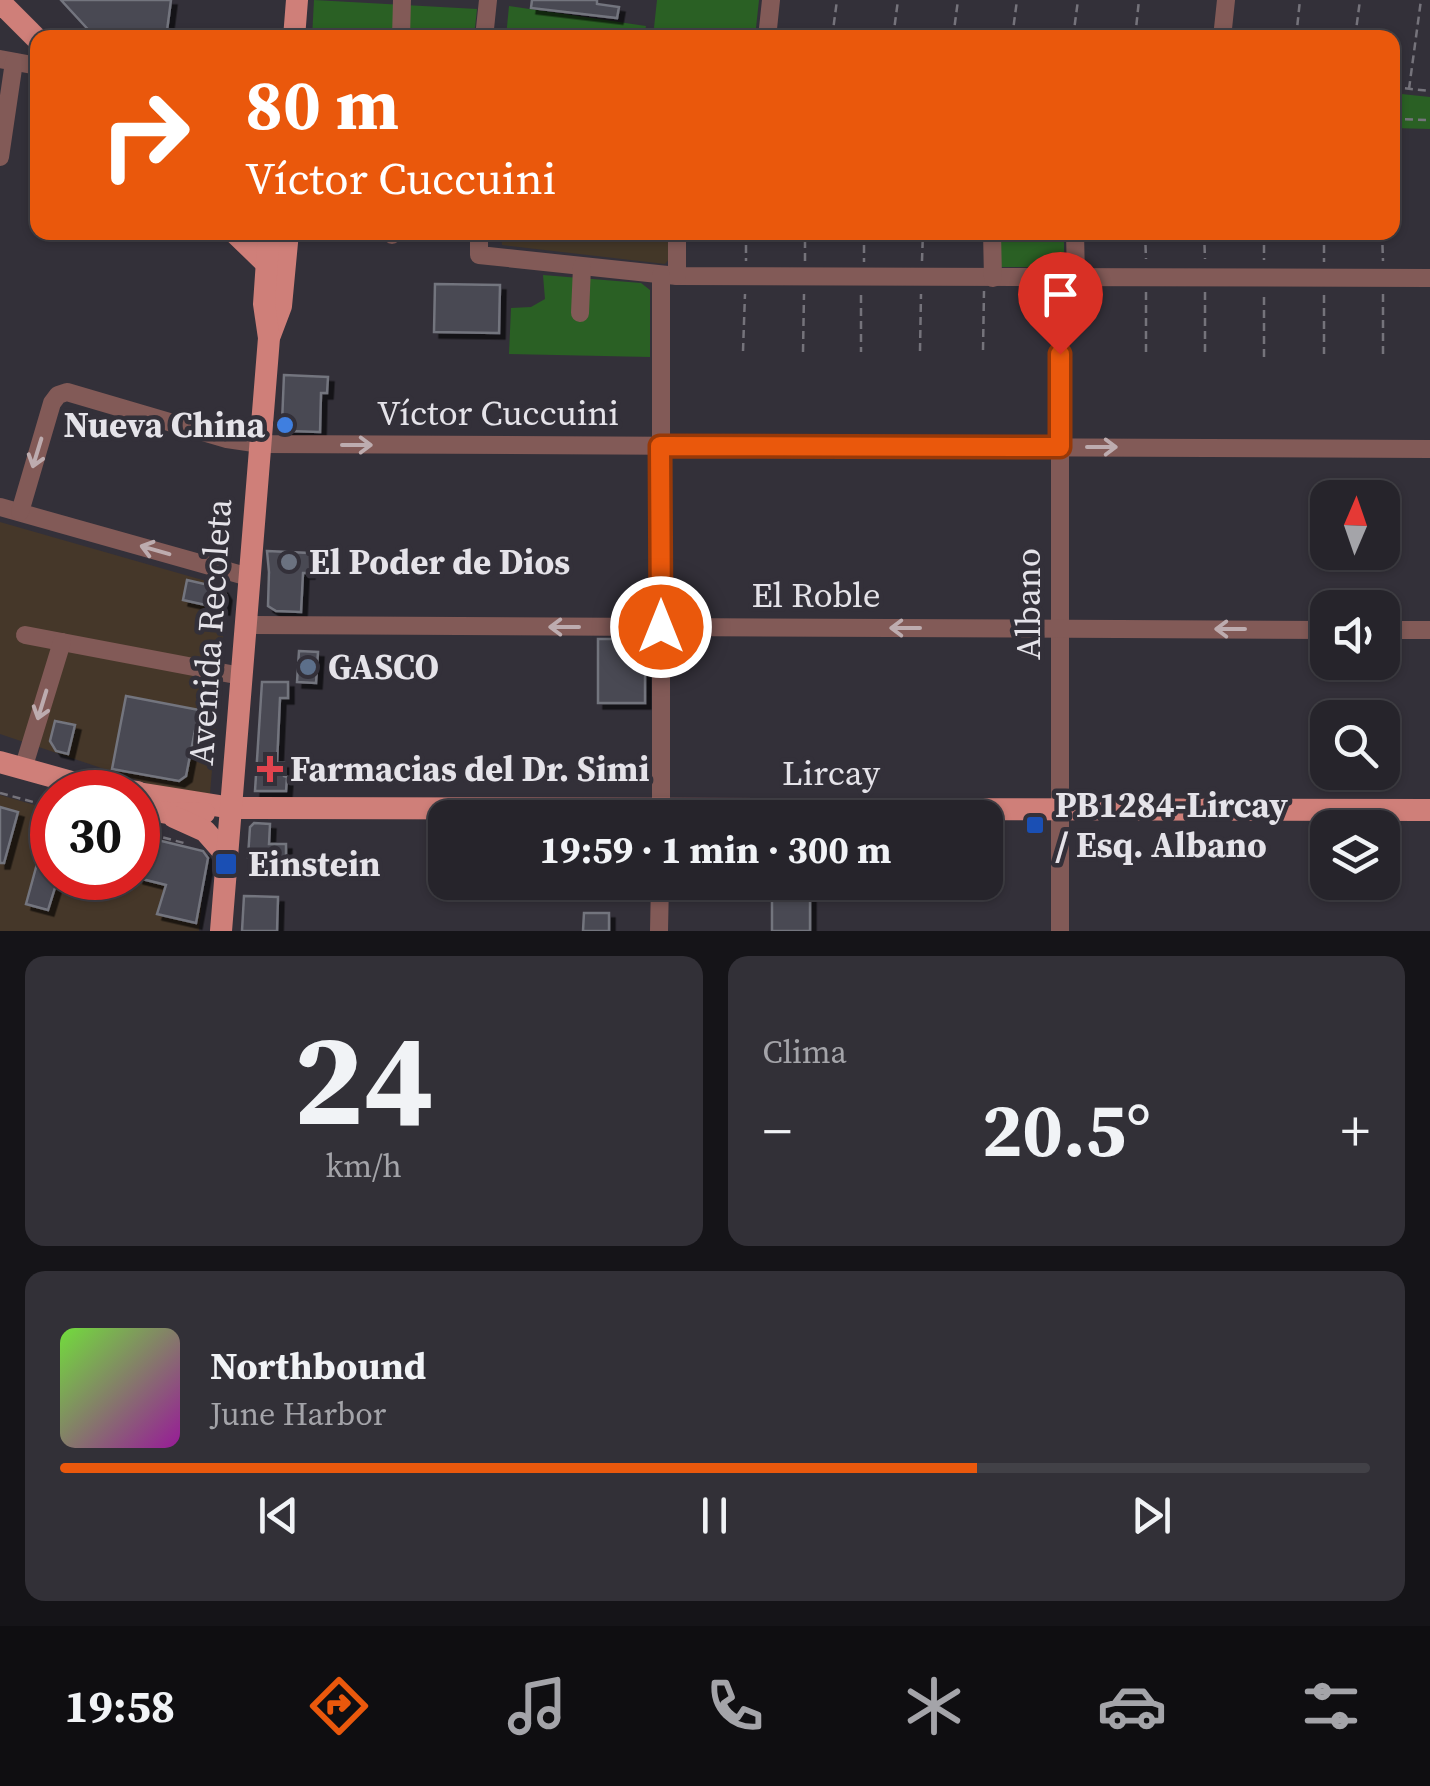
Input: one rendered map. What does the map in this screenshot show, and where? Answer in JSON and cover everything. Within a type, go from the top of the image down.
[{"type":"main road","points":[[295,30],[298,0]]},
{"type":"main road","points":[[0,2],[30,32]]},
{"type":"main road","points":[[242,240],[284,282]]},
{"type":"main road","name":"Avenida Recoleta","points":[[222,931],[269,338],[264,304],[268,240]]},
{"type":"main road","name":"Avenida Recoleta","points":[[269,338],[281,306],[287,240]]},
{"type":"main road","points":[[160,796],[232,808]]},
{"type":"main road","points":[[162,814],[200,814],[232,808]]},
{"type":"main road","name":"Lircay","points":[[232,808],[428,810]]},
{"type":"main road","name":"Lircay","points":[[1003,809],[1430,810]]},
{"type":"main road","points":[[162,814],[200,828],[228,857]]},
{"type":"street","points":[[401,30],[402,0]]},
{"type":"street","points":[[485,30],[488,0]]},
{"type":"street","points":[[768,30],[772,0]]},
{"type":"street","points":[[1223,30],[1226,0]]},
{"type":"street","points":[[0,157],[7,61]]},
{"type":"street","points":[[660,800],[660,446],[669,276],[675,240]]},
{"type":"street","points":[[992,240],[993,278]]},
{"type":"street","name":"Albano","points":[[1060,931],[1060,447],[1068,278],[1074,240]]},
{"type":"street","points":[[479,242],[582,267],[669,276],[1430,278]]},
{"type":"street","points":[[580,313],[582,267]]},
{"type":"street","name":"Víctor Cuccuini","points":[[20,512],[54,398],[62,393],[228,439],[260,444],[1430,449]]},
{"type":"street","points":[[0,506],[249,577]]},
{"type":"street","name":"El Roble","points":[[245,625],[1310,630]]},
{"type":"street","points":[[1400,630],[1430,630]]},
{"type":"street","points":[[24,634],[241,676]]},
{"type":"street","points":[[12,765],[62,642]]},
{"type":"street","points":[[660,900],[660,931]]},
{"type":"path","points":[[833,30],[837,0]]},
{"type":"path","points":[[894,30],[898,0]]},
{"type":"path","points":[[954,30],[958,0]]},
{"type":"path","points":[[1013,30],[1017,0]]},
{"type":"path","points":[[1074,30],[1078,0]]},
{"type":"path","points":[[1136,30],[1139,0]]},
{"type":"path","points":[[1297,30],[1300,0]]},
{"type":"path","points":[[1356,30],[1360,0]]},
{"type":"path","points":[[1409,89],[1421,0]]},
{"type":"path","points":[[1400,88],[1430,92]]},
{"type":"path","points":[[1400,120],[1430,120]]},
{"type":"path","points":[[742,352],[746,240]]},
{"type":"path","points":[[803,352],[805,240]]},
{"type":"path","points":[[861,352],[864,240]]},
{"type":"path","points":[[0,793],[30,801]]},
{"type":"path","points":[[160,837],[192,846]]},
{"type":"shaded area","points":[[502,240],[671,240],[671,257],[665,264],[502,245]]},
{"type":"shaded area","points":[[0,522],[227,587],[210,794],[160,786],[160,770],[107,770],[0,734]]},
{"type":"shaded area","points":[[0,795],[30,804],[30,900],[160,900],[160,839],[206,852],[199,931],[0,931]]},
{"type":"green space","points":[[314,0],[477,9],[475,30],[312,30]]},
{"type":"green space","points":[[657,0],[759,0],[756,30],[654,30]]},
{"type":"green space","points":[[509,6],[646,26],[645,30],[507,30]]},
{"type":"green space","points":[[1400,94],[1430,97],[1430,129],[1400,128]]},
{"type":"green space","points":[[999,242],[1064,242],[1064,267],[999,267]]},
{"type":"green space","points":[[543,275],[641,283],[650,290],[650,357],[509,354],[511,308],[531,307],[545,299]]},
{"type":"building","points":[[61,0],[171,0],[167,30],[89,30]]},
{"type":"building","points":[[532,0],[597,0],[597,4],[619,7],[617,18],[531,8]]},
{"type":"building","points":[[435,284],[500,285],[499,333],[434,332]]},
{"type":"building","points":[[284,375],[328,377],[327,393],[321,393],[320,432],[288,431],[282,423]]},
{"type":"building","points":[[267,551],[310,553],[309,573],[303,573],[301,612],[276,611],[268,606]]},
{"type":"building","points":[[187,580],[222,588],[226,595],[224,609],[183,600]]},
{"type":"building","points":[[598,639],[645,641],[645,703],[598,703]]},
{"type":"building","name":"GASCO","points":[[299,651],[318,652],[316,683],[297,682]]},
{"type":"building","points":[[262,682],[288,682],[288,698],[280,698],[277,763],[284,763],[286,791],[255,791]]},
{"type":"building","points":[[126,696],[199,710],[186,776],[179,781],[160,778],[160,770],[112,769]]},
{"type":"building","points":[[55,721],[75,725],[68,754],[56,751],[50,741]]},
{"type":"building","points":[[0,807],[18,812],[4,863],[0,863]]},
{"type":"building","points":[[254,823],[270,824],[269,844],[286,844],[286,858],[248,857],[250,827]]},
{"type":"building","points":[[160,841],[203,851],[208,858],[196,923],[157,914],[166,885],[160,884]]},
{"type":"building","points":[[30,889],[30,900],[51,900],[48,910],[26,904]]},
{"type":"building","points":[[244,896],[278,897],[277,931],[242,931]]},
{"type":"building","points":[[772,900],[810,900],[810,931],[772,931]]},
{"type":"building","points":[[584,913],[609,913],[609,931],[583,931]]},
{"type":"place","name":"Nueva China","points":[[285,425]]},
{"type":"place","name":"El Poder de Dios","points":[[289,562]]},
{"type":"place","name":"GASCO","points":[[308,667]]},
{"type":"place","name":"Farmacias del Dr. Simi","points":[[270,769]]},
{"type":"place","name":"PB1284-Lircay / Esq. Albano","points":[[1035,825]]},
{"type":"place","name":"Einstein","points":[[226,864]]},
{"type":"route","points":[[661,627],[660,446],[1060,447],[1060,354]]}]
